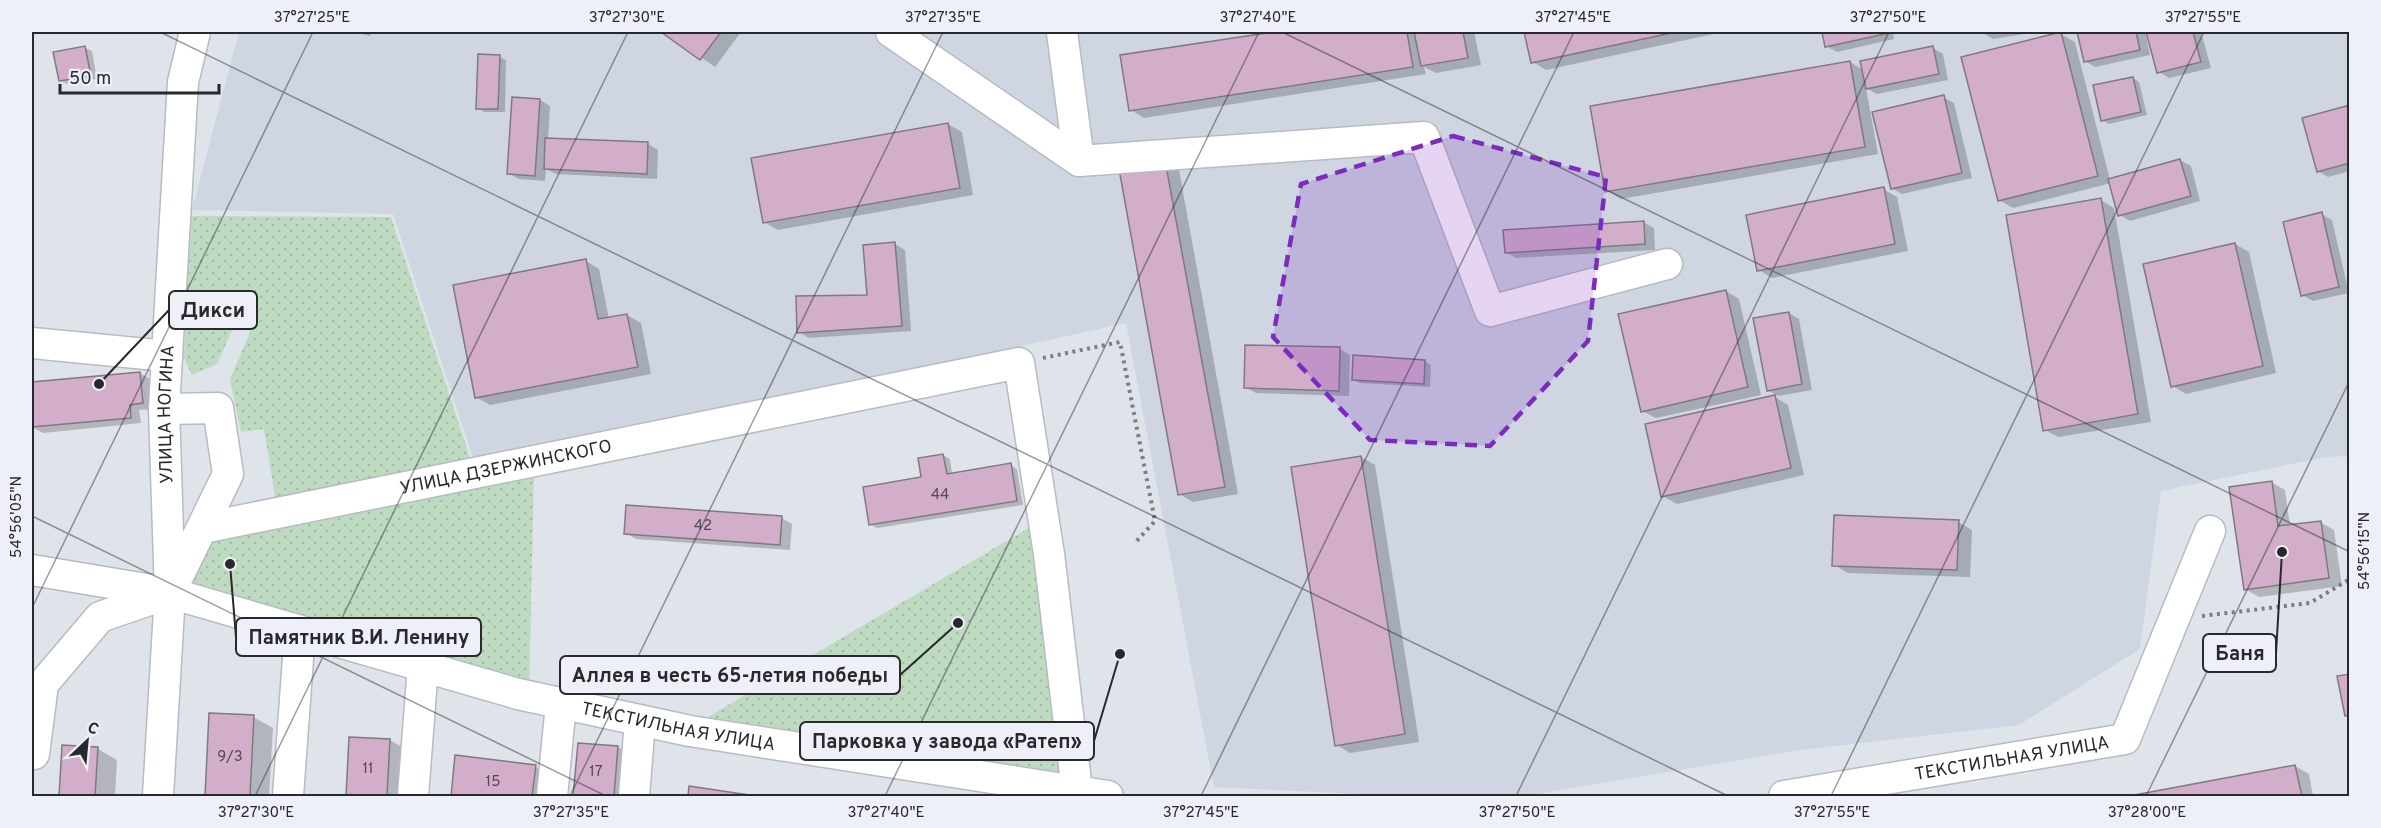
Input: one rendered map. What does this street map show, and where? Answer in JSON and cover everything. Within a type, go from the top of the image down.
[{"type":"street","name":"УЛИЦА НОГИНА","points":[[158,796],[170,593],[164,409],[183,82],[195,32]]},
{"type":"street","points":[[891,32],[1080,161],[1424,137],[1490,311],[1667,264]]},
{"type":"street","points":[[1062,32],[1080,161]]},
{"type":"street","points":[[32,343],[167,356]]},
{"type":"street","points":[[1019,363],[1049,554],[1077,791]]},
{"type":"street","name":"УЛИЦА ДЗЕРЖИНСКОГО","points":[[203,528],[1019,363]]},
{"type":"street","points":[[32,754],[34,754],[43,684],[100,617],[170,593],[228,474],[218,408],[164,409]]},
{"type":"street","name":"ТЕКСТИЛЬНАЯ УЛИЦА","points":[[1784,796],[2125,739],[2210,531]]},
{"type":"street","points":[[32,570],[170,593]]},
{"type":"street","name":"ТЕКСТИЛЬНАЯ УЛИЦА","points":[[170,593],[518,694],[561,704],[690,731],[1108,796]]},
{"type":"street","points":[[288,796],[300,631]]},
{"type":"street","points":[[413,796],[423,666]]},
{"type":"street","points":[[552,796],[561,704]]},
{"type":"street","points":[[634,796],[640,721]]},
{"type":"path","points":[[1019,363],[1120,342],[1155,521],[1134,544]]},
{"type":"path","points":[[2174,619],[2310,603],[2349,579]]},
{"type":"highlighted area","points":[[1453,136],[1606,177],[1588,341],[1490,446],[1370,440],[1273,337],[1301,184]]},
{"type":"shaded area","points":[[239,32],[2349,32],[2349,456],[2325,457],[2161,491],[2140,649],[2019,725],[1800,750],[1525,796],[1403,796],[1214,787],[1126,323],[476,467],[393,214],[192,210]]},
{"type":"green space","points":[[191,216],[391,217],[473,467],[276,502],[264,429],[241,432],[230,379],[254,323],[238,317],[217,364],[192,375],[184,358]]},
{"type":"green space","points":[[534,470],[529,694],[164,587],[205,534]]},
{"type":"green space","points":[[1037,523],[1070,784],[696,724]]},
{"type":"building","points":[[661,32],[721,32],[700,60]]},
{"type":"building","points":[[1274,32],[1407,32],[1413,67],[1129,111],[1120,55]]},
{"type":"building","points":[[1414,32],[1463,32],[1468,58],[1421,66]]},
{"type":"building","points":[[1524,32],[1676,32],[1531,63]]},
{"type":"building","points":[[1822,32],[1884,32],[1885,34],[1825,47]]},
{"type":"building","points":[[2061,32],[2098,176],[1998,201],[1961,57]]},
{"type":"building","points":[[2077,32],[2136,32],[2140,50],[2084,62]]},
{"type":"building","points":[[2146,32],[2193,32],[2201,62],[2157,73]]},
{"type":"building","points":[[85,46],[91,76],[59,81],[53,52]]},
{"type":"building","points":[[1933,46],[1939,74],[1866,89],[1860,61]]},
{"type":"building","points":[[478,54],[500,55],[498,109],[476,109]]},
{"type":"building","points":[[1850,61],[1865,147],[1605,192],[1590,106]]},
{"type":"building","points":[[2133,77],[2141,112],[2101,121],[2093,85]]},
{"type":"building","points":[[1944,95],[1962,173],[1891,189],[1872,112]]},
{"type":"building","points":[[512,97],[540,99],[535,176],[507,174]]},
{"type":"building","points":[[2350,105],[2350,163],[2317,172],[2302,118]]},
{"type":"building","points":[[948,123],[960,188],[763,223],[751,158]]},
{"type":"building","points":[[545,138],[648,142],[647,174],[544,169]]},
{"type":"building","points":[[2180,159],[2191,196],[2118,216],[2108,179]]},
{"type":"building","points":[[1165,160],[1225,487],[1178,495],[1119,169]]},
{"type":"building","points":[[1884,187],[1895,244],[1757,271],[1746,215]]},
{"type":"building","points":[[2101,198],[2138,414],[2043,431],[2006,215]]},
{"type":"building","points":[[2322,212],[2339,287],[2301,296],[2283,222]]},
{"type":"building","points":[[1644,221],[1645,244],[1505,253],[1503,230]]},
{"type":"building","points":[[895,242],[902,326],[797,333],[796,296],[867,295],[863,245]]},
{"type":"building","points":[[2235,243],[2263,366],[2171,387],[2143,264]]},
{"type":"building","points":[[586,259],[598,319],[627,314],[638,367],[475,398],[453,285]]},
{"type":"building","points":[[1726,290],[1748,387],[1641,412],[1618,314]]},
{"type":"building","points":[[1789,312],[1802,384],[1767,391],[1753,318]]},
{"type":"building","points":[[1245,345],[1340,347],[1339,391],[1244,388]]},
{"type":"building","points":[[1353,355],[1425,360],[1424,384],[1352,380]]},
{"type":"building","points":[[140,372],[143,403],[130,405],[131,418],[32,427],[32,382]]},
{"type":"building","points":[[1775,395],[1791,468],[1661,497],[1645,424]]},
{"type":"building","points":[[943,454],[947,474],[1011,463],[1017,501],[869,525],[863,487],[921,477],[918,458]]},
{"type":"building","points":[[1361,456],[1405,734],[1335,746],[1291,467]]},
{"type":"building","points":[[2272,481],[2278,526],[2321,521],[2329,578],[2244,590],[2229,487]]},
{"type":"building","points":[[626,505],[782,516],[780,545],[624,534]]},
{"type":"building","points":[[1834,515],[1959,520],[1957,570],[1832,566]]},
{"type":"building","points":[[2350,674],[2350,715],[2345,716],[2337,676]]},
{"type":"building","points":[[209,713],[254,715],[250,796],[205,796]]},
{"type":"building","points":[[349,737],[390,739],[387,796],[346,796]]},
{"type":"building","points":[[578,743],[618,746],[614,796],[573,796]]},
{"type":"building","points":[[62,745],[98,747],[95,796],[59,796]]},
{"type":"building","points":[[455,755],[536,765],[532,796],[451,796]]},
{"type":"building","points":[[2295,765],[2302,796],[2129,796]]},
{"type":"building","points":[[689,786],[756,796],[688,796]]},
{"type":"place","name":"Дикси","points":[[99,384]]},
{"type":"place","name":"Баня","points":[[2282,552]]},
{"type":"place","name":"Памятник В.И. Ленину","points":[[230,564]]},
{"type":"place","name":"Аллея в честь 65-летия победы","points":[[958,623]]},
{"type":"place","name":"Парковка у завода «Ратеп»","points":[[1120,654]]}]
